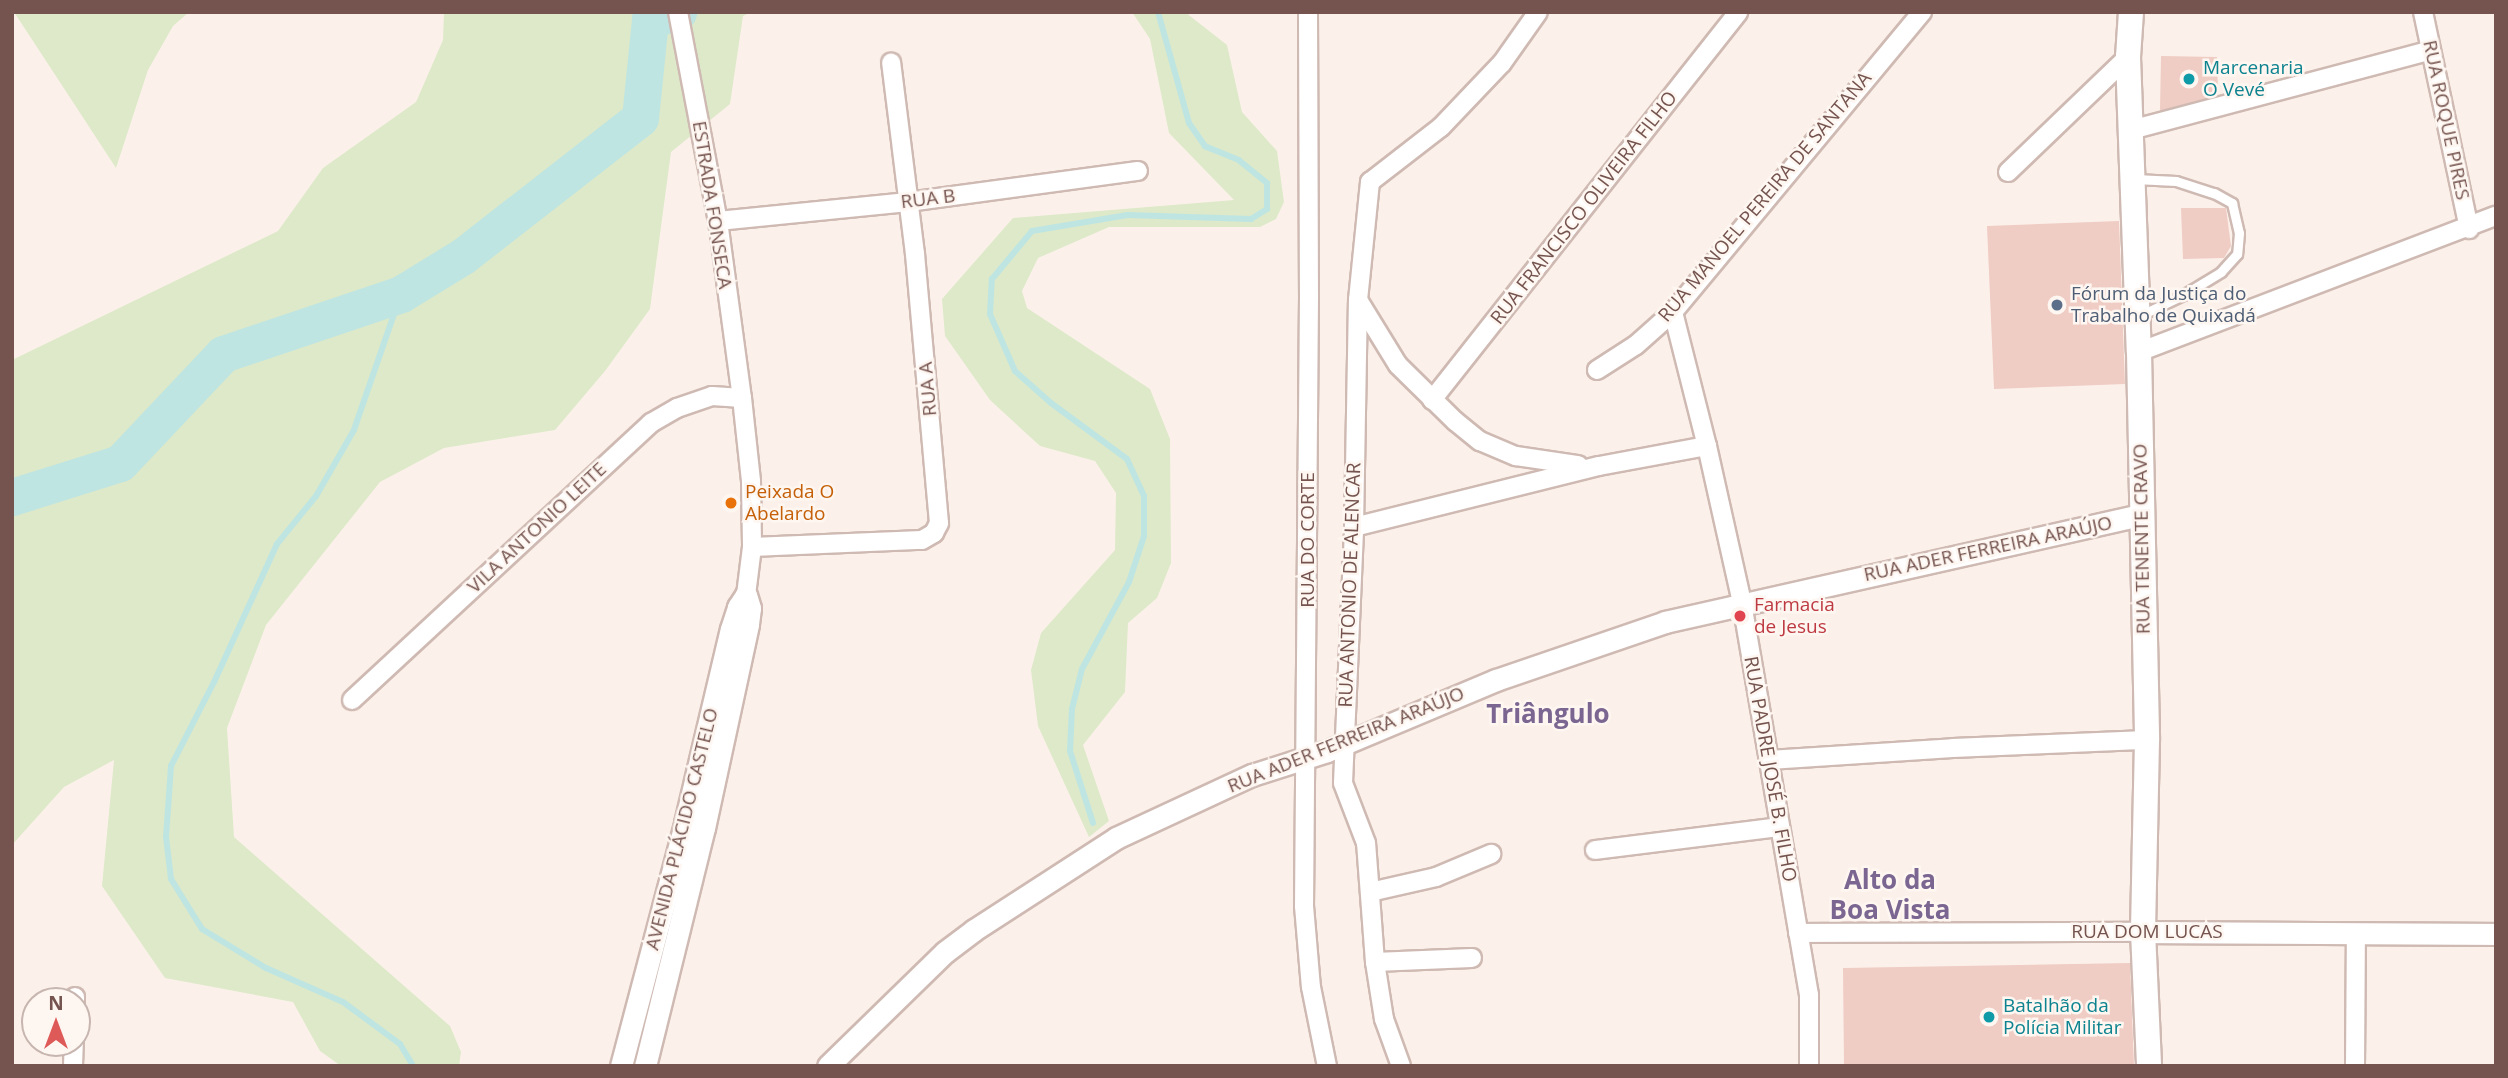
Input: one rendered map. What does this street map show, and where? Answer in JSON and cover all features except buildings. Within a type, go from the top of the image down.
[{"type":"main road","name":"RUA TENENTE CRAVO","points":[[2131,12],[2128,57],[2140,352],[2147,740],[2143,932],[2149,1066]]},
{"type":"street","name":"ESTRADA FONSECA","points":[[678,12],[718,221],[743,398]]},
{"type":"street","name":"RUA DO CORTE","points":[[1308,12],[1307,757],[1304,906],[1311,987],[1327,1066]]},
{"type":"street","name":"RUA ANTONIO DE ALENCAR","points":[[1401,1066],[1384,1019],[1375,961],[1366,843],[1343,783],[1354,527],[1358,300],[1370,181],[1441,127],[1502,63],[1538,12]]},
{"type":"street","name":"RUA MANOEL PEREIRA DE SANTANA","points":[[1597,370],[1636,345],[1673,312],[1922,12]]},
{"type":"street","name":"RUA ROQUE PIRES","points":[[2423,12],[2469,229]]},
{"type":"street","name":"RUA FRANCISCO OLIVEIRA FILHO","points":[[1432,400],[1736,14]]},
{"type":"street","points":[[2131,130],[2431,50]]},
{"type":"street","points":[[2008,172],[2128,57]]},
{"type":"street","name":"RUA A","points":[[752,547],[922,541],[934,533],[939,523],[908,202],[891,62]]},
{"type":"street","name":"RUA B","points":[[718,221],[908,202],[1138,171]]},
{"type":"street","points":[[2140,352],[2469,229],[2496,216]]},
{"type":"street","points":[[1358,300],[1398,365],[1432,400],[1480,441],[1498,450],[1555,463],[1599,466]]},
{"type":"street","name":"RUA PADRE JOSÉ B. FILHO","points":[[1673,312],[1707,446],[1742,603],[1809,995],[1809,1066]]},
{"type":"street","name":"VILA ANTONIO LEITE","points":[[352,700],[651,423],[677,408],[712,396],[743,398]]},
{"type":"street","name":"AVENIDA PLÁCIDO CASTELO","points":[[645,1066],[654,1029],[676,897],[694,826],[731,629],[738,607],[746,595],[752,547],[751,481],[743,398]]},
{"type":"street","points":[[1354,527],[1599,466],[1707,446]]},
{"type":"street","name":"RUA ADER FERREIRA ARAÚJO","points":[[828,1066],[945,952],[1034,888],[1116,838],[1252,775],[1344,743],[1496,680],[1665,621],[2141,515]]},
{"type":"street","points":[[1769,760],[1953,748],[2147,740]]},
{"type":"street","points":[[1595,850],[1780,827]]},
{"type":"street","points":[[1370,892],[1437,877],[1492,854]]},
{"type":"street","name":"AVENIDA PLÁCIDO CASTELO","points":[[621,1066],[631,1023],[676,897]]},
{"type":"street","name":"RUA DOM LUCAS","points":[[1798,933],[2496,934]]},
{"type":"street","points":[[2355,1066],[2356,934]]},
{"type":"street","points":[[1375,961],[1472,958]]},
{"type":"street","points":[[631,1023],[654,1029]]},
{"type":"lane","points":[[2133,179],[2176,181],[2214,193],[2232,203],[2239,233],[2237,254],[2221,272],[2183,295],[2138,316]]},
{"type":"green space","points":[[14,12],[189,12],[173,26],[148,70],[116,168]]},
{"type":"green space","points":[[444,12],[751,12],[743,16],[730,104],[671,152],[650,309],[605,371],[555,430],[444,448],[380,482],[266,625],[227,728],[234,837],[450,1026],[461,1052],[459,1066],[341,1066],[320,1051],[293,1002],[165,978],[102,886],[114,760],[64,787],[12,845],[12,360],[278,231],[323,168],[416,102],[443,40]]},
{"type":"green space","points":[[1132,12],[1185,12],[1227,45],[1242,112],[1277,151],[1284,202],[1276,219],[1260,227],[1109,227],[1038,258],[1022,291],[1027,308],[1150,389],[1170,439],[1171,563],[1157,598],[1128,623],[1125,692],[1083,745],[1109,821],[1089,837],[1038,726],[1031,670],[1041,633],[1115,550],[1116,493],[1095,461],[1040,446],[990,400],[945,336],[942,299],[1013,218],[1234,200],[1169,133],[1150,39]]},
{"type":"waterway","points":[[643,12],[650,19]]},
{"type":"waterway","points":[[12,497],[120,463],[223,354],[401,294],[463,256],[640,118],[650,19],[678,12]]},
{"type":"waterway","points":[[1093,823],[1070,751],[1072,709],[1082,669],[1129,582],[1144,536],[1144,496],[1127,459],[1051,403],[1015,371],[990,314],[992,279],[1032,231],[1128,215],[1251,219],[1267,209],[1267,183],[1239,160],[1205,146],[1189,123],[1158,12]]},
{"type":"waterway","points":[[401,294],[354,430],[316,496],[277,544],[214,682],[171,766],[166,837],[171,879],[202,929],[266,968],[343,1002],[400,1044],[413,1066]]},
{"type":"place","name":"Marcenaria O Vevé","points":[[2189,79]]},
{"type":"place","name":"Fórum da Justiça do Trabalho de Quixadá","points":[[2057,305]]},
{"type":"place","name":"Peixada O Abelardo","points":[[731,503]]},
{"type":"place","name":"Farmacia de Jesus","points":[[1740,616]]},
{"type":"place","name":"Batalhão da Polícia Militar","points":[[1989,1017]]},
{"type":"district","name":"Triângulo","points":[[1548,714]]},
{"type":"district","name":"Alto da Boa Vista","points":[[1890,895]]}]
